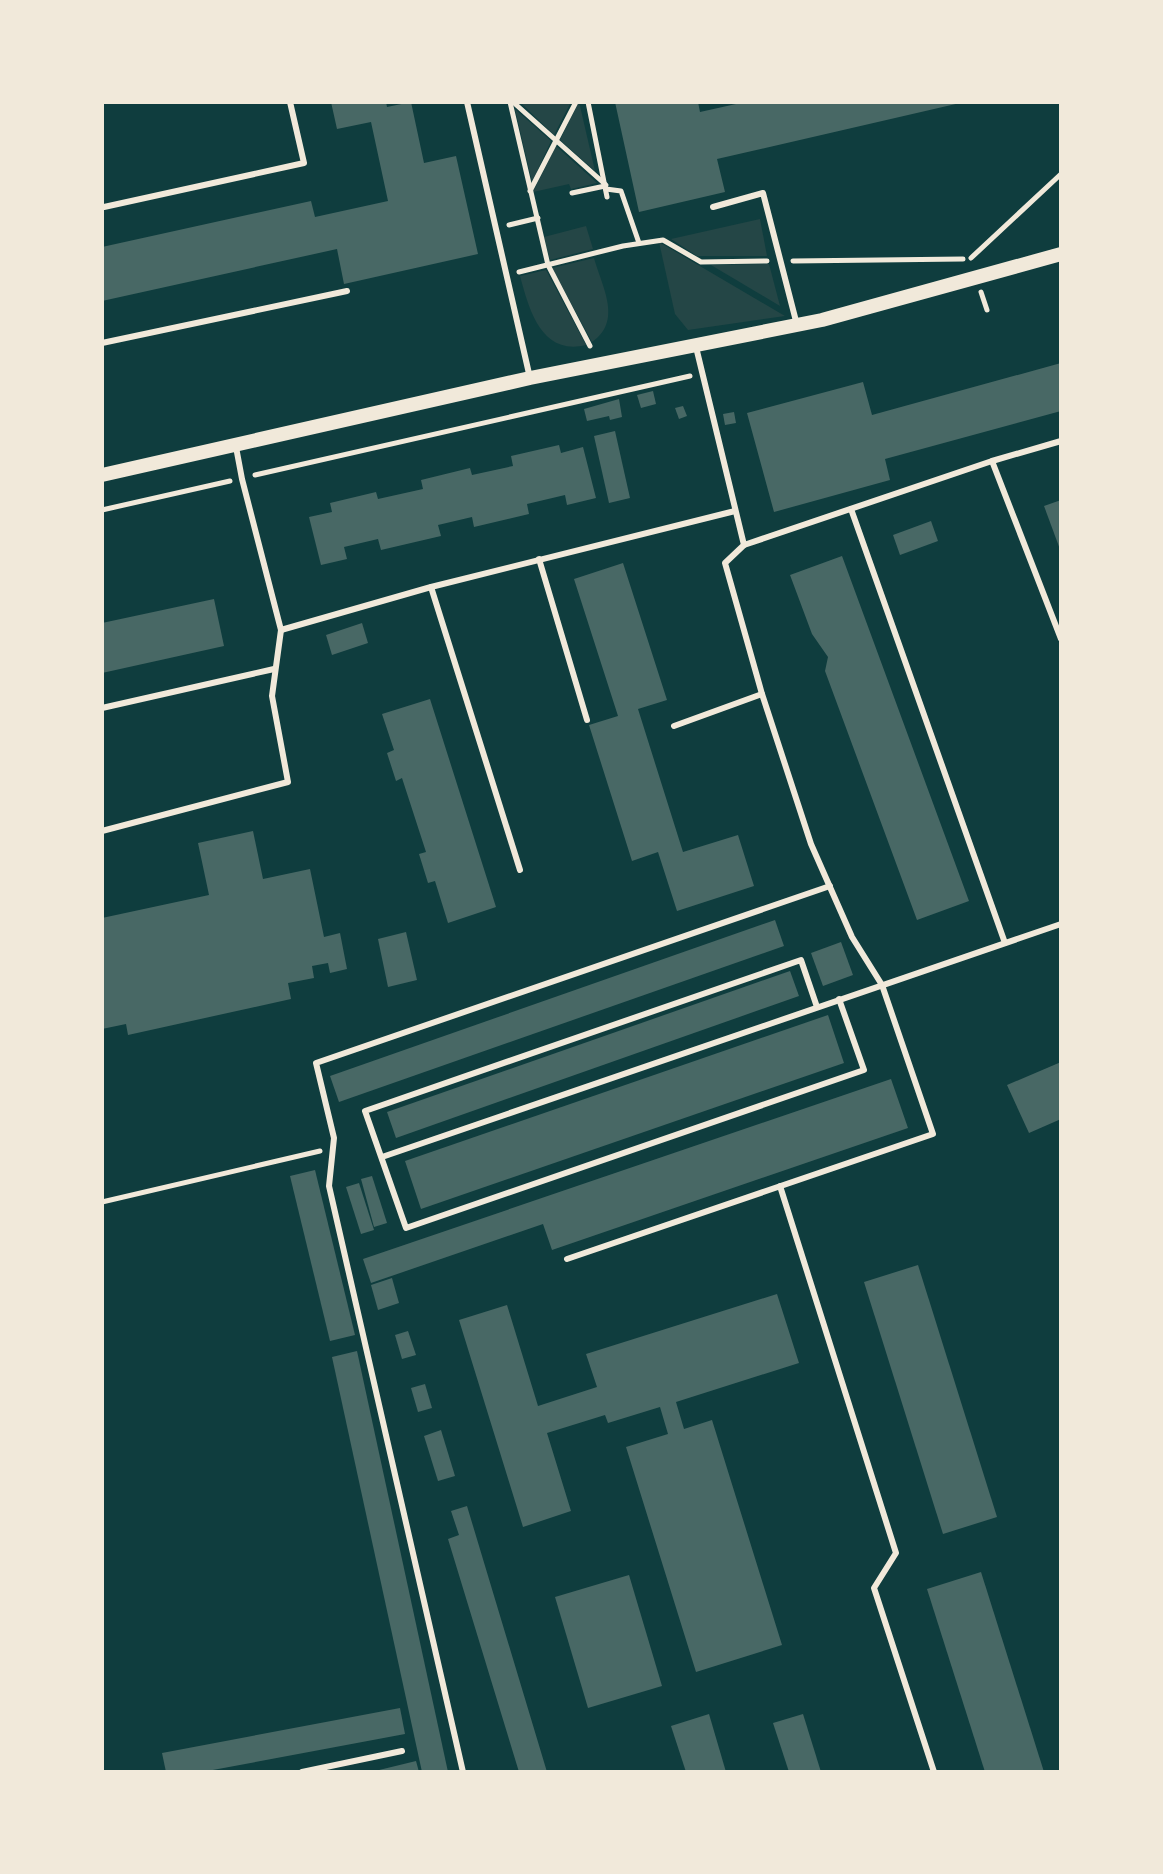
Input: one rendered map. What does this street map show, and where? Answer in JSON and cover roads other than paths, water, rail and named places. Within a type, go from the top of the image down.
[{"type":"street","points":[[102,475],[530,378],[797,325],[1061,254]]},
{"type":"lane","points":[[104,207],[304,163],[290,102]]},
{"type":"lane","points":[[467,102],[530,378]]},
{"type":"lane","points":[[713,207],[763,193],[797,325]]},
{"type":"lane","points":[[102,343],[347,291]]},
{"type":"lane","points":[[696,347],[744,545]]},
{"type":"lane","points":[[567,1259],[933,1134],[882,985],[852,937],[811,844],[762,694],[725,563],[744,545],[992,461],[1061,441]]},
{"type":"lane","points":[[102,831],[288,782],[272,696],[281,630],[236,444]]},
{"type":"lane","points":[[992,461],[1061,639]]},
{"type":"lane","points":[[851,509],[1005,943]]},
{"type":"lane","points":[[281,630],[431,587],[735,511]]},
{"type":"lane","points":[[539,559],[587,720]]},
{"type":"lane","points":[[431,587],[520,870]]},
{"type":"lane","points":[[102,708],[274,669]]},
{"type":"lane","points":[[674,726],[762,694]]},
{"type":"lane","points":[[463,1772],[329,1186],[334,1138],[316,1063],[830,886]]},
{"type":"lane","points":[[382,1157],[1061,924]]},
{"type":"lane","points":[[817,1007],[801,960],[365,1111],[406,1228],[864,1070],[839,999]]},
{"type":"lane","points":[[780,1186],[896,1553],[874,1588],[934,1772]]},
{"type":"lane","points":[[302,1772],[402,1751]]}]
